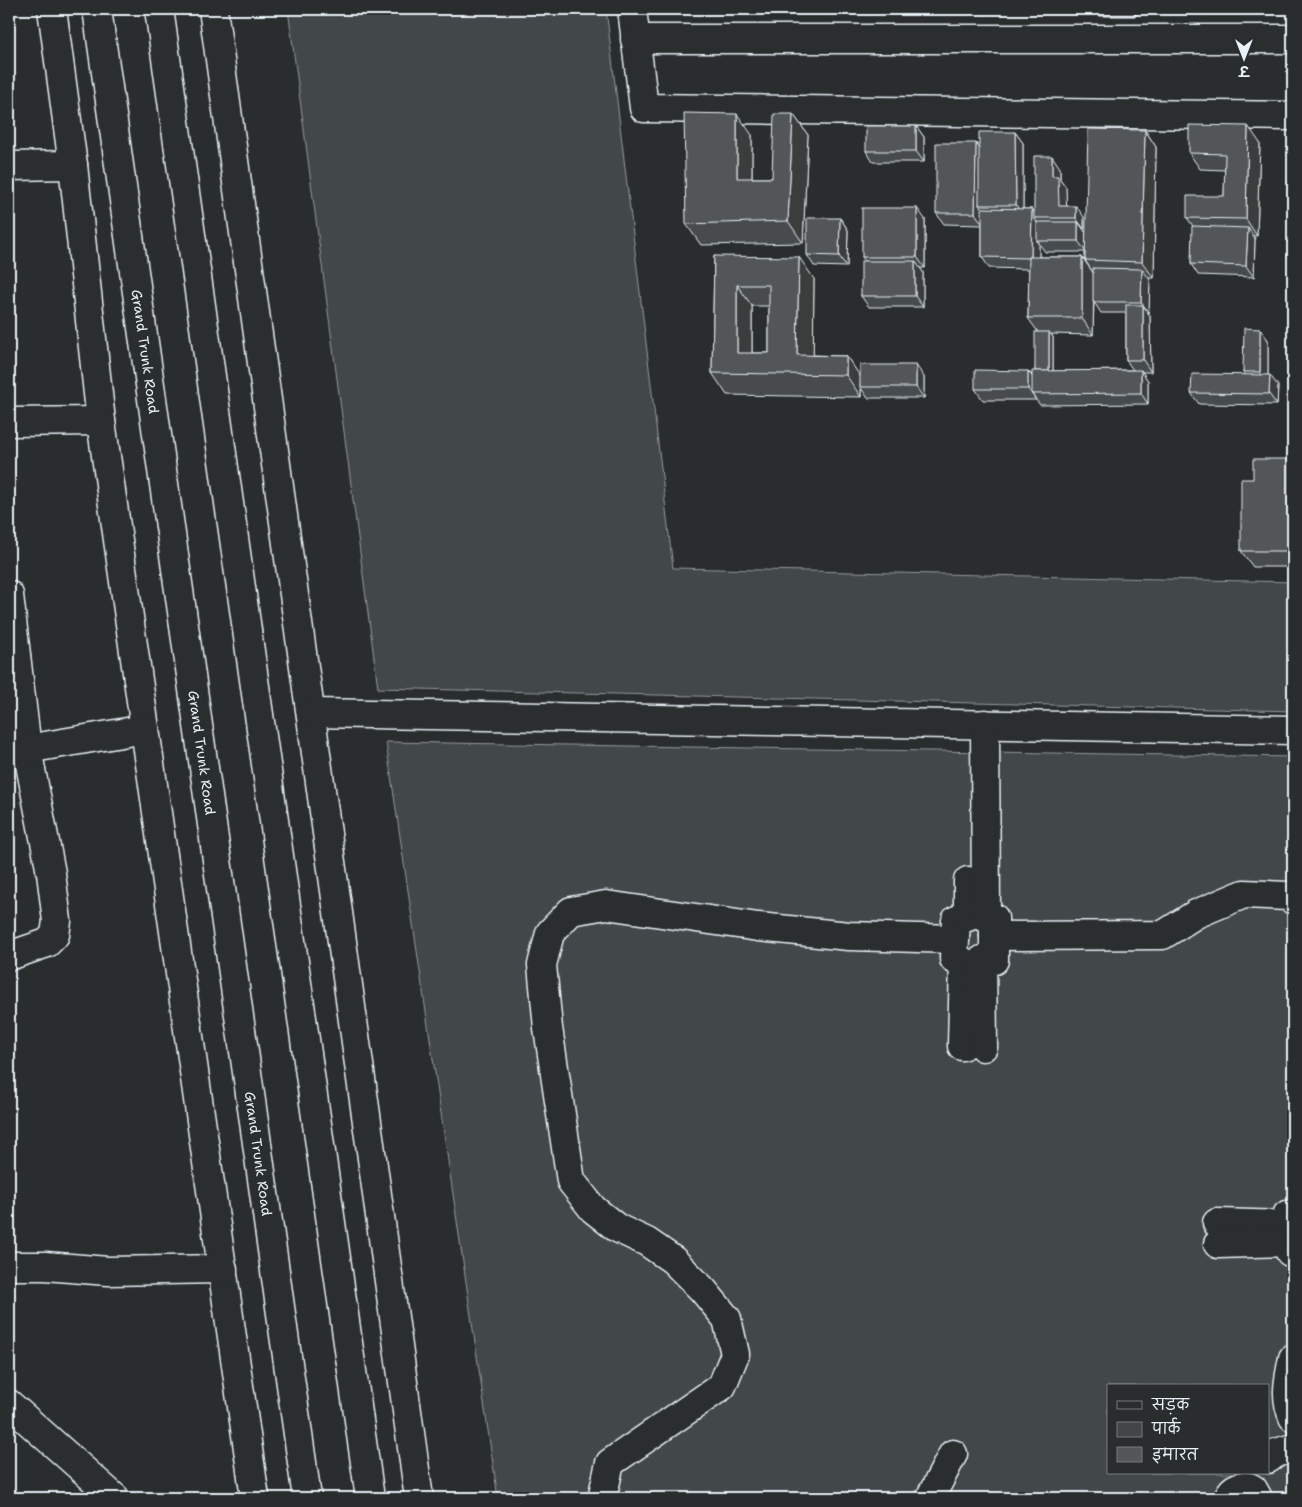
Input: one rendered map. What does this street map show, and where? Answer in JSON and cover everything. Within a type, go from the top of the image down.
[{"type":"main road","points":[[52,9],[73,166],[101,421],[256,1498]]},
{"type":"main road","name":"Grand Trunk Road","points":[[97,9],[307,1498]]},
{"type":"main road","points":[[159,9],[370,1498]]},
{"type":"main road","points":[[213,9],[312,713],[419,1498]]},
{"type":"main road","points":[[632,9],[644,108],[1293,116]]},
{"type":"main road","points":[[635,39],[1293,39]]},
{"type":"main road","points":[[9,166],[73,166]]},
{"type":"main road","points":[[9,422],[101,421]]},
{"type":"main road","points":[[9,595],[27,749],[51,873],[57,921],[55,935],[47,944],[9,956]]},
{"type":"main road","points":[[312,713],[976,723],[1293,730]]},
{"type":"main road","points":[[976,723],[986,918],[994,918],[994,960],[982,960],[972,1046],[964,962],[954,959],[956,920],[968,917],[976,723]]},
{"type":"main road","points":[[27,749],[145,728]]},
{"type":"main road","points":[[994,936],[1163,935],[1196,914],[1244,894],[1288,896],[1293,900]]},
{"type":"main road","points":[[605,1498],[603,1494],[610,1463],[722,1386],[735,1354],[727,1319],[703,1290],[673,1260],[647,1242],[617,1228],[592,1209],[571,1181],[548,1028],[542,965],[550,933],[571,911],[606,905],[758,927],[849,936],[955,939]]},
{"type":"main road","points":[[1293,1214],[1287,1214],[1288,1225],[1217,1233],[1289,1242],[1290,1252],[1293,1252]]},
{"type":"main road","points":[[9,1266],[45,1266],[108,1271],[223,1270]]},
{"type":"main road","points":[[1293,1358],[1288,1384],[1287,1403],[1293,1417]]},
{"type":"main road","points":[[9,1404],[115,1498]]},
{"type":"main road","points":[[1270,1458],[1276,1453],[1293,1448]]},
{"type":"main road","points":[[930,1498],[953,1454]]},
{"type":"green space","points":[[288,9],[606,9],[673,568],[1293,582],[1293,711],[378,688]]},
{"type":"green space","points":[[386,742],[1293,757],[1293,1498],[498,1498]]},
{"type":"building","points":[[684,113],[737,114],[737,178],[772,178],[774,114],[793,114],[788,221],[686,224]]},
{"type":"building","points":[[1189,125],[1248,126],[1246,219],[1187,218],[1187,196],[1224,196],[1225,154],[1189,153]]},
{"type":"building","points":[[866,126],[916,126],[916,151],[866,151]]},
{"type":"building","points":[[1088,129],[1145,130],[1142,262],[1085,260]]},
{"type":"building","points":[[979,132],[1015,132],[1016,205],[979,205]]},
{"type":"building","points":[[936,143],[976,143],[975,213],[936,213]]},
{"type":"building","points":[[1034,156],[1052,156],[1052,176],[1058,176],[1059,206],[1076,206],[1076,218],[1034,218]]},
{"type":"building","points":[[862,208],[917,208],[917,257],[862,257]]},
{"type":"building","points":[[982,208],[1032,209],[1031,257],[982,257]]},
{"type":"building","points":[[807,218],[840,218],[839,256],[807,255]]},
{"type":"building","points":[[1037,222],[1078,222],[1078,241],[1037,241]]},
{"type":"building","points":[[1192,226],[1248,228],[1246,266],[1191,264]]},
{"type":"building","points":[[714,256],[799,257],[797,355],[846,356],[846,375],[712,373]],"holes":[[[737,285],[769,285],[769,353],[737,353]]]},
{"type":"building","points":[[1029,257],[1082,257],[1082,318],[1028,318]]},
{"type":"building","points":[[861,261],[915,261],[915,296],[861,296]]},
{"type":"building","points":[[1093,268],[1142,269],[1141,302],[1093,302]]},
{"type":"building","points":[[1126,305],[1143,305],[1143,360],[1126,360]]},
{"type":"building","points":[[1244,328],[1260,329],[1260,372],[1243,372]]},
{"type":"building","points":[[1035,332],[1049,332],[1049,371],[1035,371]]},
{"type":"building","points":[[860,365],[916,365],[916,387],[860,387]]},
{"type":"building","points":[[975,370],[1028,371],[1028,389],[975,389]]},
{"type":"building","points":[[1141,370],[1141,393],[1032,394],[1032,371]]},
{"type":"building","points":[[1192,374],[1270,375],[1269,394],[1191,393]]},
{"type":"building","points":[[1253,459],[1293,459],[1293,551],[1241,551],[1241,479],[1253,479]]}]
